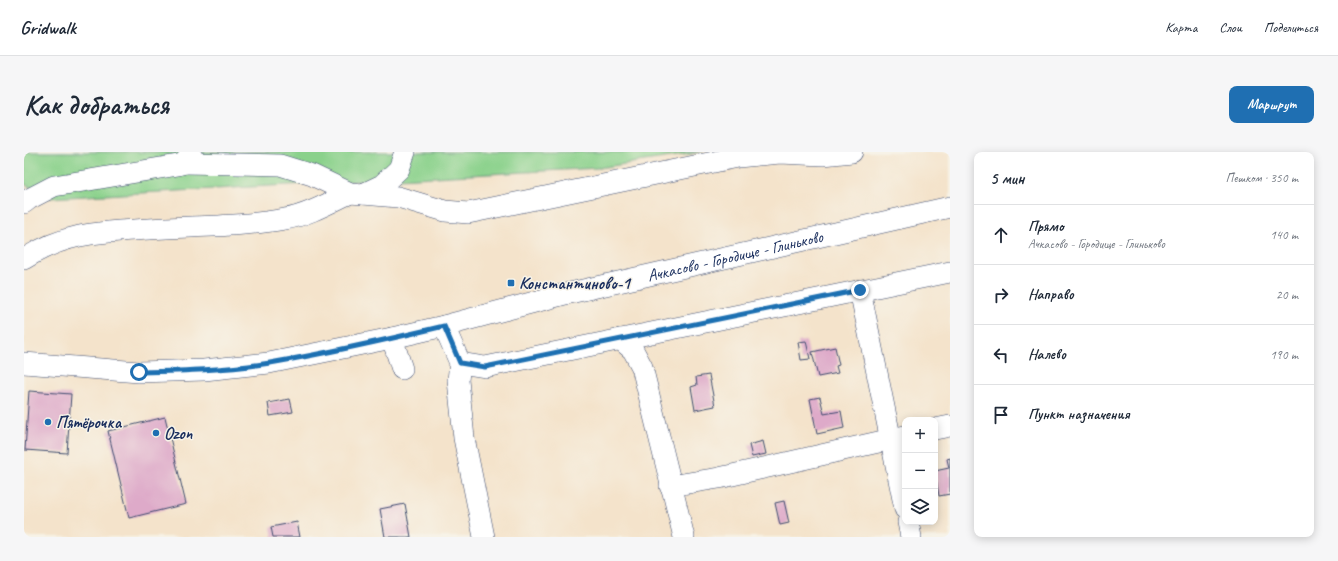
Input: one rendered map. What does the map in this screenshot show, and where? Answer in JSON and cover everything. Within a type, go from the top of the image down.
[{"type":"street","points":[[24,258],[37,250],[68,238],[93,232],[243,224],[287,219],[382,185],[399,168],[405,152]]},
{"type":"street","points":[[24,203],[54,186],[188,157],[280,165],[312,175],[357,194],[398,197],[445,211],[468,213],[738,157],[780,153],[823,155],[852,152]]},
{"type":"street","name":"Ачкасово - Городище - Глиньково","points":[[24,363],[139,372],[204,370],[269,363],[392,338],[561,295],[950,207]]},
{"type":"street","points":[[460,363],[485,367],[950,272]]},
{"type":"street","points":[[860,290],[898,437],[903,489]]},
{"type":"street","points":[[444,326],[460,363],[458,380],[464,438],[484,537]]},
{"type":"street","points":[[392,338],[402,369]]},
{"type":"street","points":[[620,339],[634,350],[642,367],[670,486],[684,537]]},
{"type":"street","points":[[938,428],[950,426]]},
{"type":"street","points":[[670,486],[719,478],[898,437]]},
{"type":"street","points":[[909,525],[911,537]]},
{"type":"green space","points":[[24,152],[703,152],[599,168],[50,198],[24,184]]},
{"type":"building","points":[[806,341],[810,359],[801,360],[798,342]]},
{"type":"building","points":[[835,347],[839,365],[836,366],[838,373],[818,377],[812,352]]},
{"type":"building","points":[[709,375],[715,406],[695,410],[691,387],[697,385],[696,377]]},
{"type":"building","name":"Пятёрочка","points":[[29,391],[71,394],[67,453],[25,450]]},
{"type":"building","points":[[820,397],[824,414],[841,411],[844,428],[817,434],[810,399]]},
{"type":"building","points":[[290,399],[293,412],[270,416],[268,403]]},
{"type":"building","points":[[165,417],[186,504],[129,518],[108,431]]},
{"type":"building","points":[[763,441],[766,454],[752,457],[749,445]]},
{"type":"building","points":[[950,458],[950,494],[939,496],[938,470],[949,468],[947,459]]},
{"type":"building","points":[[784,501],[789,523],[780,525],[775,503]]},
{"type":"building","points":[[405,504],[411,537],[385,537],[380,509]]},
{"type":"building","points":[[297,522],[300,537],[273,537],[271,527]]},
{"type":"place","name":"Константиново-1","points":[[511,283]]},
{"type":"place","name":"Пятёрочка","points":[[48,422]]},
{"type":"place","name":"Ozon","points":[[156,433]]},
{"type":"route","points":[[139,372],[204,370],[269,363],[444,326],[460,363],[485,367],[860,290]]}]
